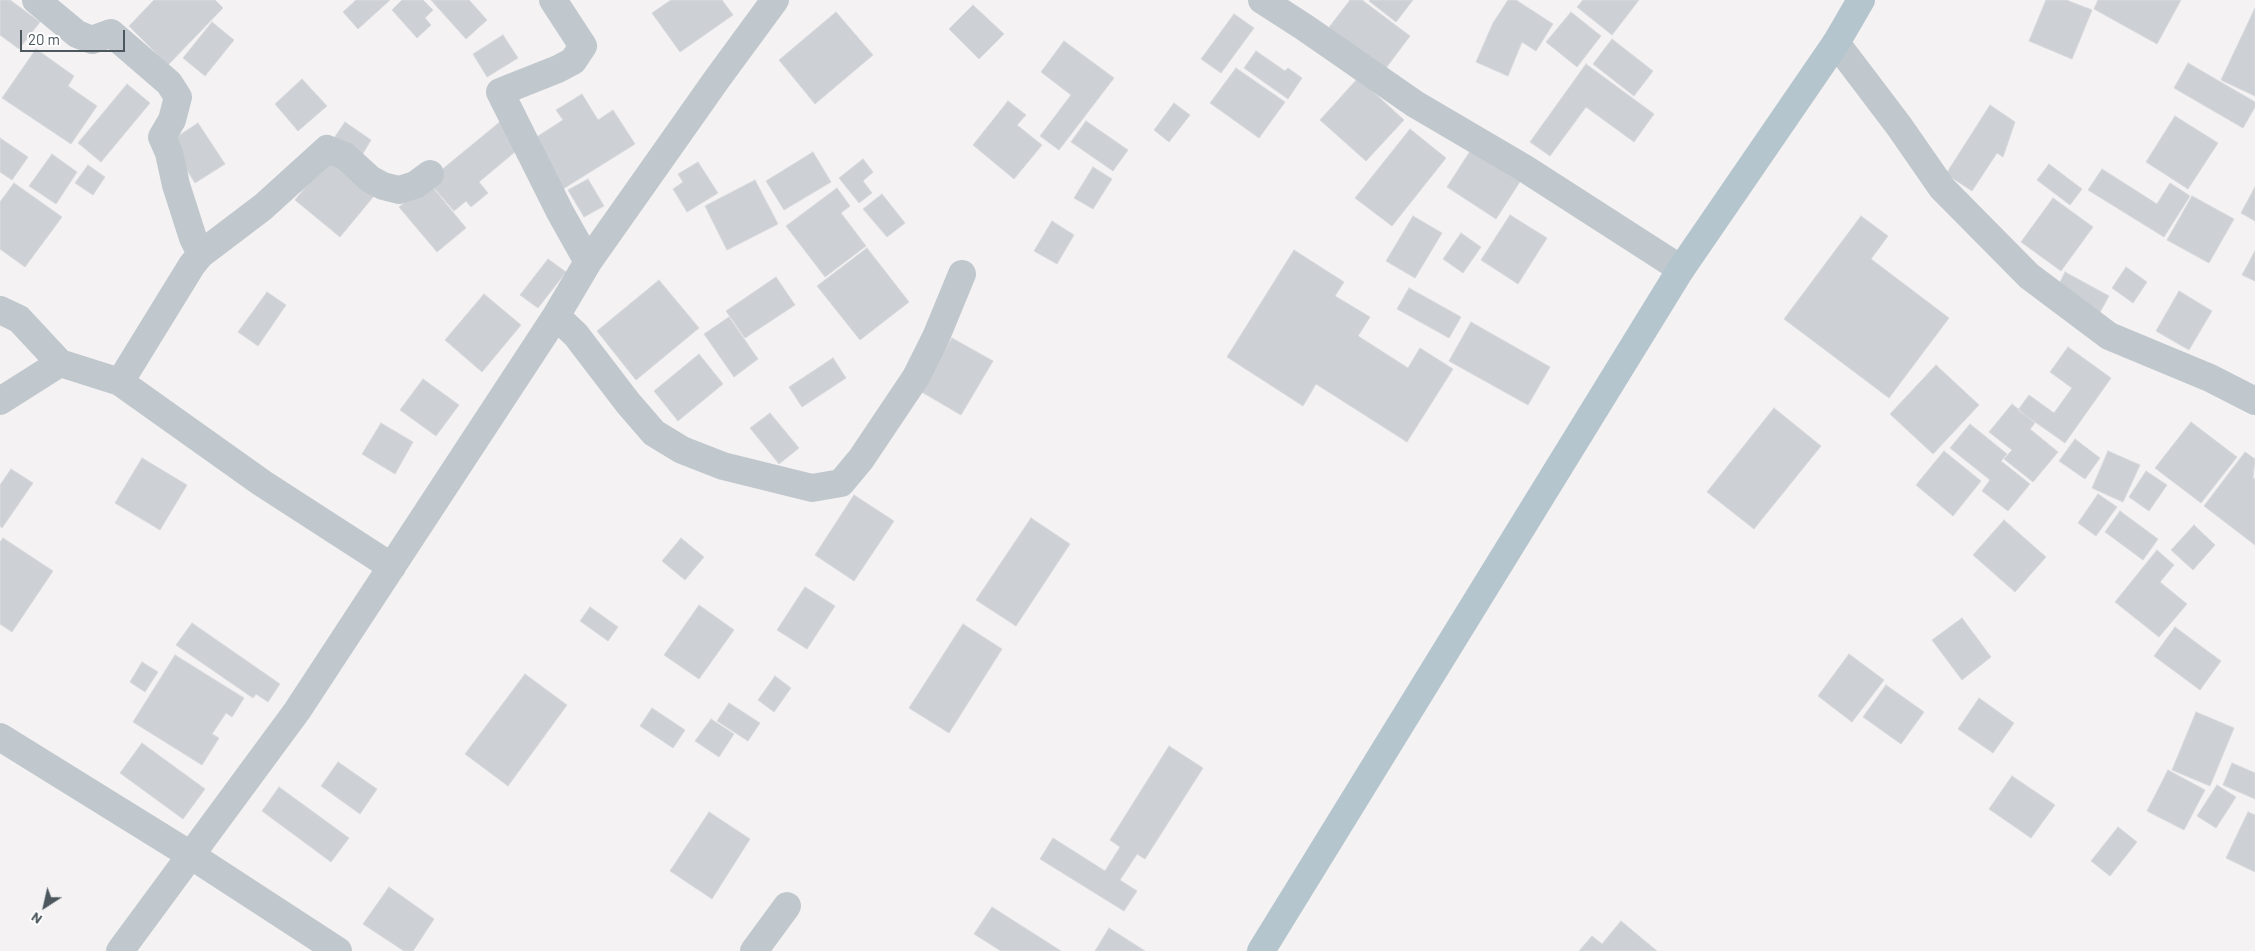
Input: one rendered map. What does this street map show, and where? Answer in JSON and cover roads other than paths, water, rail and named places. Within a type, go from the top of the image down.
[{"type":"main road","points":[[1261,951],[1681,270],[1836,43],[1861,0]]},
{"type":"street","points":[[36,0],[77,34],[92,40],[110,33],[169,83],[178,97],[172,120],[162,137],[169,153],[176,185],[193,238],[201,254]]},
{"type":"street","points":[[553,0],[583,46],[573,61],[558,69],[500,92],[560,212],[588,262]]},
{"type":"street","points":[[120,951],[192,856],[297,711],[556,316],[588,262],[717,78],[776,0]]},
{"type":"street","points":[[1262,0],[1415,104],[1524,168],[1681,270]]},
{"type":"street","points":[[1836,43],[1899,126],[1942,188],[2029,276],[2109,336],[2210,378],[2255,401]]},
{"type":"street","points":[[120,382],[201,254],[263,207],[327,150],[344,156],[370,179],[383,186],[399,190],[415,185],[430,174]]},
{"type":"street","points":[[556,316],[582,341],[628,403],[654,433],[682,450],[723,466],[812,488],[841,483],[862,459],[916,377],[936,336],[962,274]]},
{"type":"street","points":[[0,310],[19,319],[60,363],[120,382],[262,483],[392,567]]},
{"type":"street","points":[[0,402],[60,363]]},
{"type":"street","points":[[0,737],[192,856],[338,951]]},
{"type":"street","points":[[754,951],[787,906]]}]
